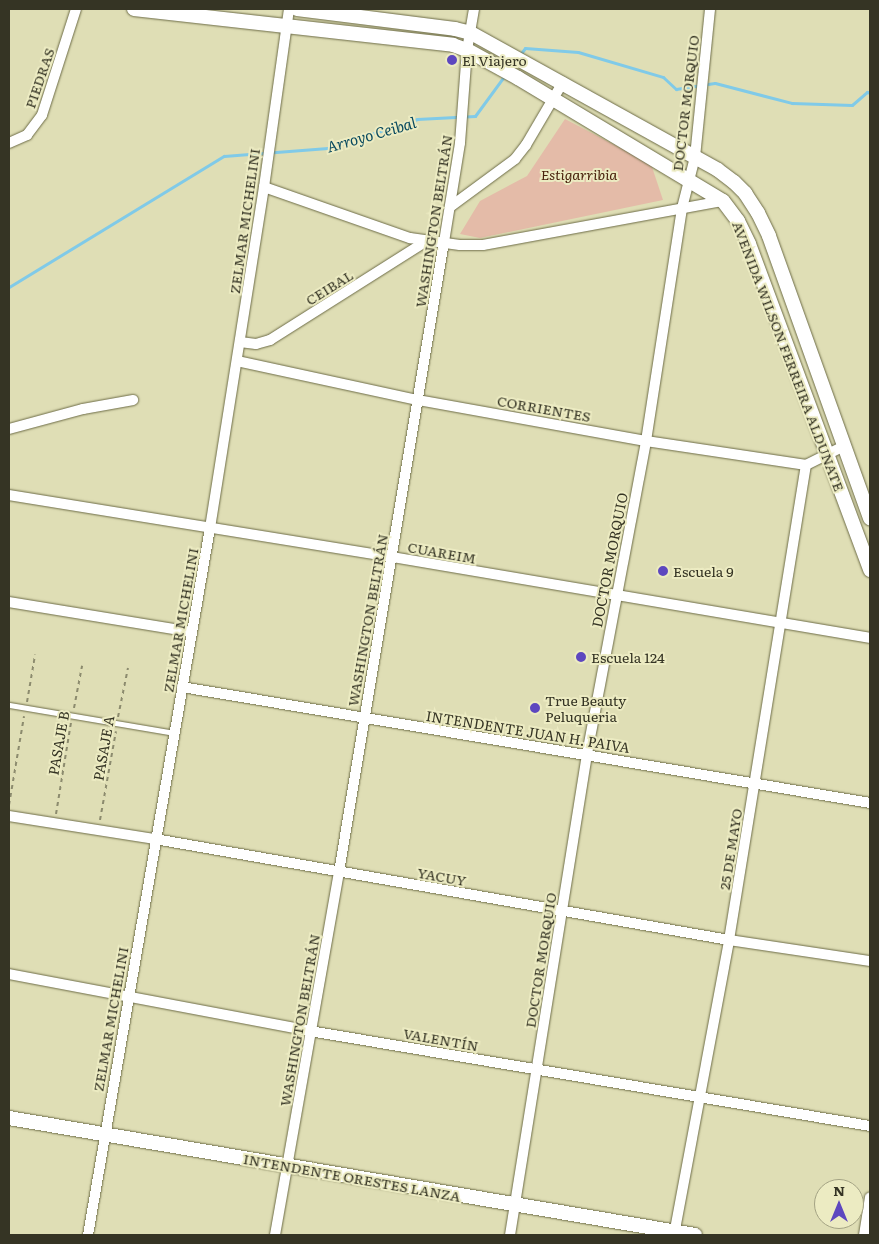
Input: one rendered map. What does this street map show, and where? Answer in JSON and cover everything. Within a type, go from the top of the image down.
[{"type":"street","name":"PIEDRAS","points":[[9,143],[27,135],[42,116],[76,9]]},
{"type":"street","name":"AVENIDA WILSON FERREIRA ALDUNATE","points":[[134,9],[453,45],[467,50],[518,78],[690,179],[723,201],[738,221],[749,244],[828,452],[870,570]]},
{"type":"street","name":"ZELMAR MICHELINI","points":[[88,1235],[210,528],[264,187],[289,9]]},
{"type":"street","name":"AVENIDA WILSON FERREIRA ALDUNATE","points":[[297,9],[455,29],[471,33],[563,82],[718,170],[734,182],[745,193],[758,212],[769,236],[870,518]]},
{"type":"street","name":"WASHINGTON BELTRÁN","points":[[275,1235],[339,872],[450,207],[460,143],[467,50],[474,9]]},
{"type":"street","name":"DOCTOR MORQUIO","points":[[510,1235],[587,754],[615,596],[646,440],[682,208],[695,157],[699,102],[710,9]]},
{"type":"street","points":[[450,207],[515,159],[526,146],[563,82]]},
{"type":"street","points":[[264,187],[410,238],[483,245],[723,201]]},
{"type":"street","name":"CEIBAL","points":[[240,342],[256,344],[270,340],[428,240]]},
{"type":"street","name":"CORRIENTES","points":[[237,361],[418,400],[646,440],[806,465]]},
{"type":"street","points":[[9,429],[83,409],[133,400]]},
{"type":"street","points":[[806,465],[828,452],[844,446]]},
{"type":"street","name":"25 DE MAYO","points":[[674,1234],[729,940],[806,465]]},
{"type":"street","name":"CUAREIM","points":[[9,495],[392,557],[870,638]]},
{"type":"street","points":[[9,602],[192,632]]},
{"type":"street","name":"INTENDENTE JUAN H. PAIVA","points":[[182,687],[870,803]]},
{"type":"street","name":"YACUY","points":[[9,816],[155,839],[729,940],[870,961]]},
{"type":"street","name":"VALENTÍN","points":[[9,974],[310,1031],[870,1126]]},
{"type":"street","name":"INTENDENTE ORESTES LANZA","points":[[9,1118],[674,1234],[695,1235]]},
{"type":"street","points":[[864,1235],[870,1197]]},
{"type":"lane","points":[[9,705],[117,725],[174,733]]},
{"type":"path","points":[[9,805],[35,655]]},
{"type":"path","name":"PASAJE B","points":[[54,824],[82,666]]},
{"type":"path","name":"PASAJE A","points":[[98,831],[128,668]]},
{"type":"green space","name":"Estigarribia","points":[[565,119],[651,164],[663,200],[480,238],[460,234],[480,201],[527,176]]},
{"type":"waterway","name":"Arroyo Ceibal","points":[[519,56],[525,48],[578,52],[663,77],[676,89],[715,83],[792,103],[852,105],[867,92],[870,93]]},
{"type":"waterway","name":"Arroyo Ceibal","points":[[9,287],[224,156],[328,148],[417,119],[475,116],[505,75]]},
{"type":"place","name":"El Viajero","points":[[452,60]]},
{"type":"place","name":"Escuela 9","points":[[663,571]]},
{"type":"place","name":"Escuela 124","points":[[581,657]]},
{"type":"place","name":"True Beauty Peluqueria","points":[[535,708]]}]
